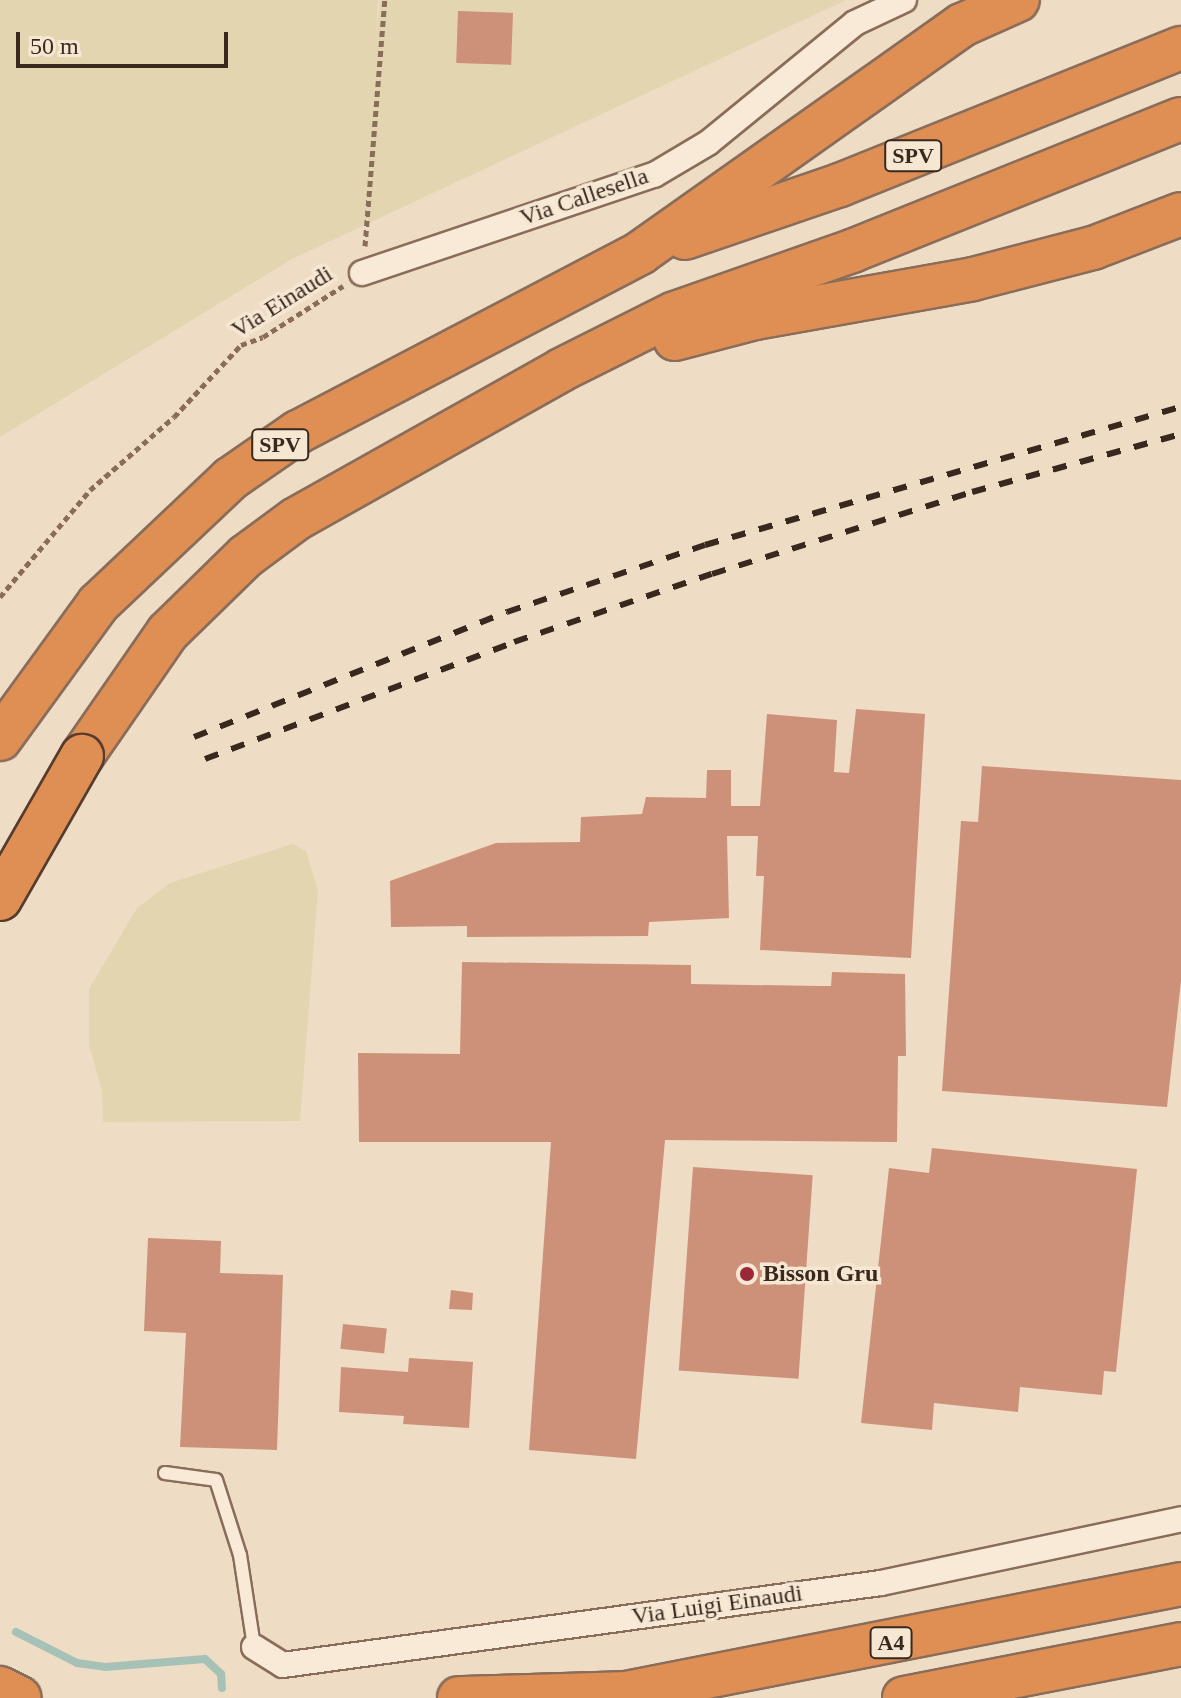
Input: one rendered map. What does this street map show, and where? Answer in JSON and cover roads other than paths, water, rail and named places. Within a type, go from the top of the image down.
[{"type":"highway","points":[[640,253],[962,25],[1018,0]]},
{"type":"highway","name":"SPV","points":[[0,739],[98,604],[230,479],[298,432],[640,253],[840,185],[1181,48]]},
{"type":"highway","points":[[0,899],[82,756],[168,632],[246,556],[296,519],[561,370],[675,313],[852,251],[1181,119]]},
{"type":"highway","points":[[561,370],[755,318],[973,279],[1093,248],[1181,214]]},
{"type":"highway","name":"A4","points":[[612,1696],[1181,1584]]},
{"type":"highway","name":"A4","points":[[904,1698],[1181,1644]]},
{"type":"highway","points":[[0,1688],[20,1698]]},
{"type":"highway","points":[[459,1698],[612,1696]]},
{"type":"street","name":"Via Callesella","points":[[362,273],[654,175],[708,143],[855,23],[904,0]]},
{"type":"street","name":"Via Luigi Einaudi","points":[[254,1647],[283,1665],[881,1583],[1181,1519]]},
{"type":"lane","points":[[165,1473],[216,1480],[240,1555],[254,1647]]},
{"type":"waterway","points":[[16,1632],[77,1663],[105,1667],[205,1659],[221,1674],[222,1688]]},
{"type":"railway","points":[[194,737],[507,612],[705,545],[1181,407]]},
{"type":"railway","points":[[205,759],[514,642],[712,574],[972,492],[1181,434]]},
{"type":"place","name":"Bisson Gru","points":[[747,1274]]}]
